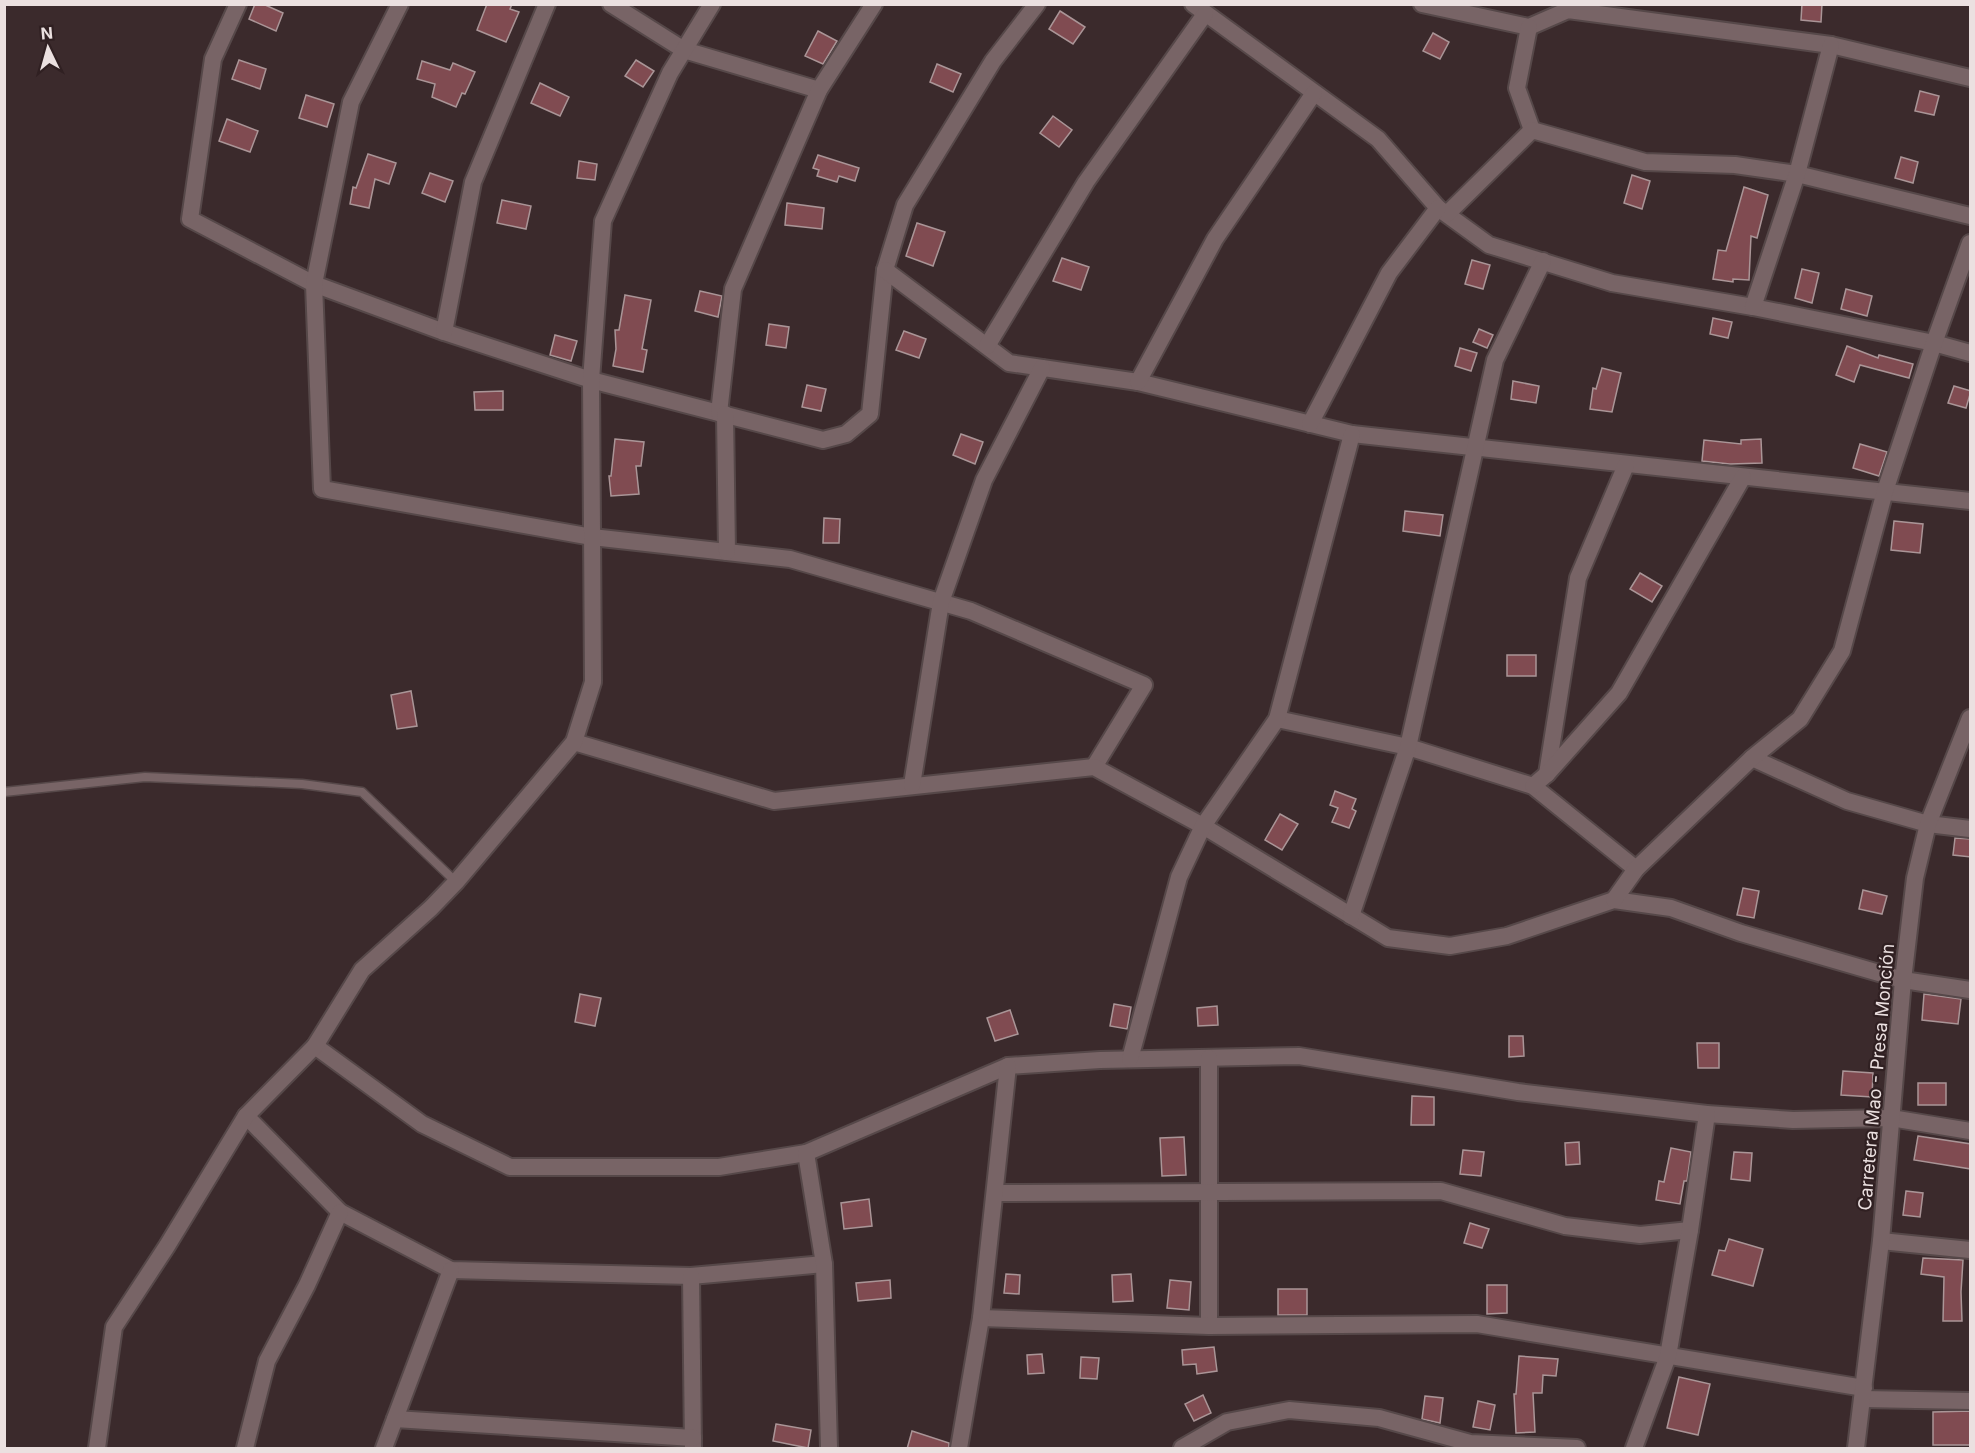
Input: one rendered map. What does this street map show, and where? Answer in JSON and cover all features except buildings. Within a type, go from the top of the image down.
[{"type":"street","points":[[238,4],[213,59],[190,219],[314,285],[444,332],[591,380],[823,440],[846,434],[870,414],[885,270],[904,205],[993,61],[1037,4]]},
{"type":"street","points":[[400,4],[351,102],[314,285],[322,489],[592,537],[790,559],[971,611],[1144,685],[1094,767]]},
{"type":"street","points":[[444,332],[473,182],[547,4]]},
{"type":"street","points":[[611,4],[684,50],[819,90]]},
{"type":"street","points":[[96,1449],[114,1327],[167,1246],[246,1116],[315,1046],[362,970],[431,908],[456,882],[574,742],[593,682],[591,380],[603,221],[670,73],[712,4]]},
{"type":"street","points":[[727,552],[722,414],[734,289],[819,90],[874,4]]},
{"type":"street","points":[[1422,4],[1529,27],[1569,7],[1831,45],[1971,78]]},
{"type":"street","points":[[987,346],[1086,182],[1200,8],[1378,139],[1443,211],[1489,244],[1612,283],[1753,307],[1934,343],[1971,353]]},
{"type":"street","points":[[1529,27],[1517,88],[1532,130]]},
{"type":"street","points":[[1753,307],[1797,174],[1831,45]]},
{"type":"street","points":[[1138,382],[1215,239],[1314,93]]},
{"type":"street","points":[[1532,130],[1645,162],[1735,165],[1797,174],[1971,216]]},
{"type":"street","points":[[1310,424],[1389,273],[1443,211],[1532,130]]},
{"type":"street","points":[[1614,900],[1636,869],[1752,758],[1800,719],[1842,651],[1885,491],[1934,343],[1971,243]]},
{"type":"street","points":[[1351,916],[1408,747],[1495,360],[1543,261]]},
{"type":"street","points":[[885,270],[1009,363],[1138,382],[1352,434],[1971,501]]},
{"type":"street","points":[[912,785],[941,602],[984,480],[1042,368]]},
{"type":"street","points":[[1130,1059],[1179,877],[1203,826],[1277,719],[1352,434]]},
{"type":"street","points":[[1547,774],[1578,578],[1626,465]]},
{"type":"street","points":[[1533,786],[1547,774],[1619,693],[1743,477]]},
{"type":"street","name":"Carretera Mao - Presa Monción","points":[[1856,1449],[1881,1241],[1903,980],[1915,878],[1928,824],[1971,718]]},
{"type":"street","points":[[1277,719],[1408,747],[1533,786],[1636,869]]},
{"type":"street","points":[[574,742],[774,801],[1094,767],[1203,826],[1388,938],[1450,946],[1507,936],[1614,900],[1671,908],[1741,933],[1903,980],[1971,990]]},
{"type":"street","points":[[1752,758],[1847,801],[1928,824],[1971,829]]},
{"type":"street","points":[[315,1046],[422,1124],[510,1167],[719,1167],[807,1153],[1008,1066],[1130,1059],[1299,1056],[1518,1092],[1707,1114],[1793,1120],[1891,1118],[1971,1131]]},
{"type":"street","points":[[1209,1058],[1209,1326]]},
{"type":"street","points":[[959,1449],[981,1318],[1008,1066]]},
{"type":"street","points":[[1634,1449],[1668,1356],[1707,1114]]},
{"type":"street","points":[[246,1116],[340,1212],[451,1270],[691,1276],[824,1264]]},
{"type":"street","points":[[807,1153],[824,1264],[829,1449]]},
{"type":"street","points":[[995,1192],[1441,1191],[1565,1226],[1640,1235],[1690,1230]]},
{"type":"street","points":[[245,1449],[267,1361],[307,1285],[340,1212]]},
{"type":"street","points":[[1881,1241],[1971,1250]]},
{"type":"street","points":[[384,1449],[451,1270]]},
{"type":"street","points":[[395,1419],[693,1443],[691,1276]]},
{"type":"street","points":[[981,1318],[1209,1326],[1477,1324],[1668,1356],[1863,1394],[1971,1401]]},
{"type":"street","points":[[1182,1449],[1227,1422],[1289,1410],[1378,1418],[1470,1443],[1577,1449]]},
{"type":"lane","points":[[4,792],[145,777],[302,784],[362,792],[456,882]]}]
